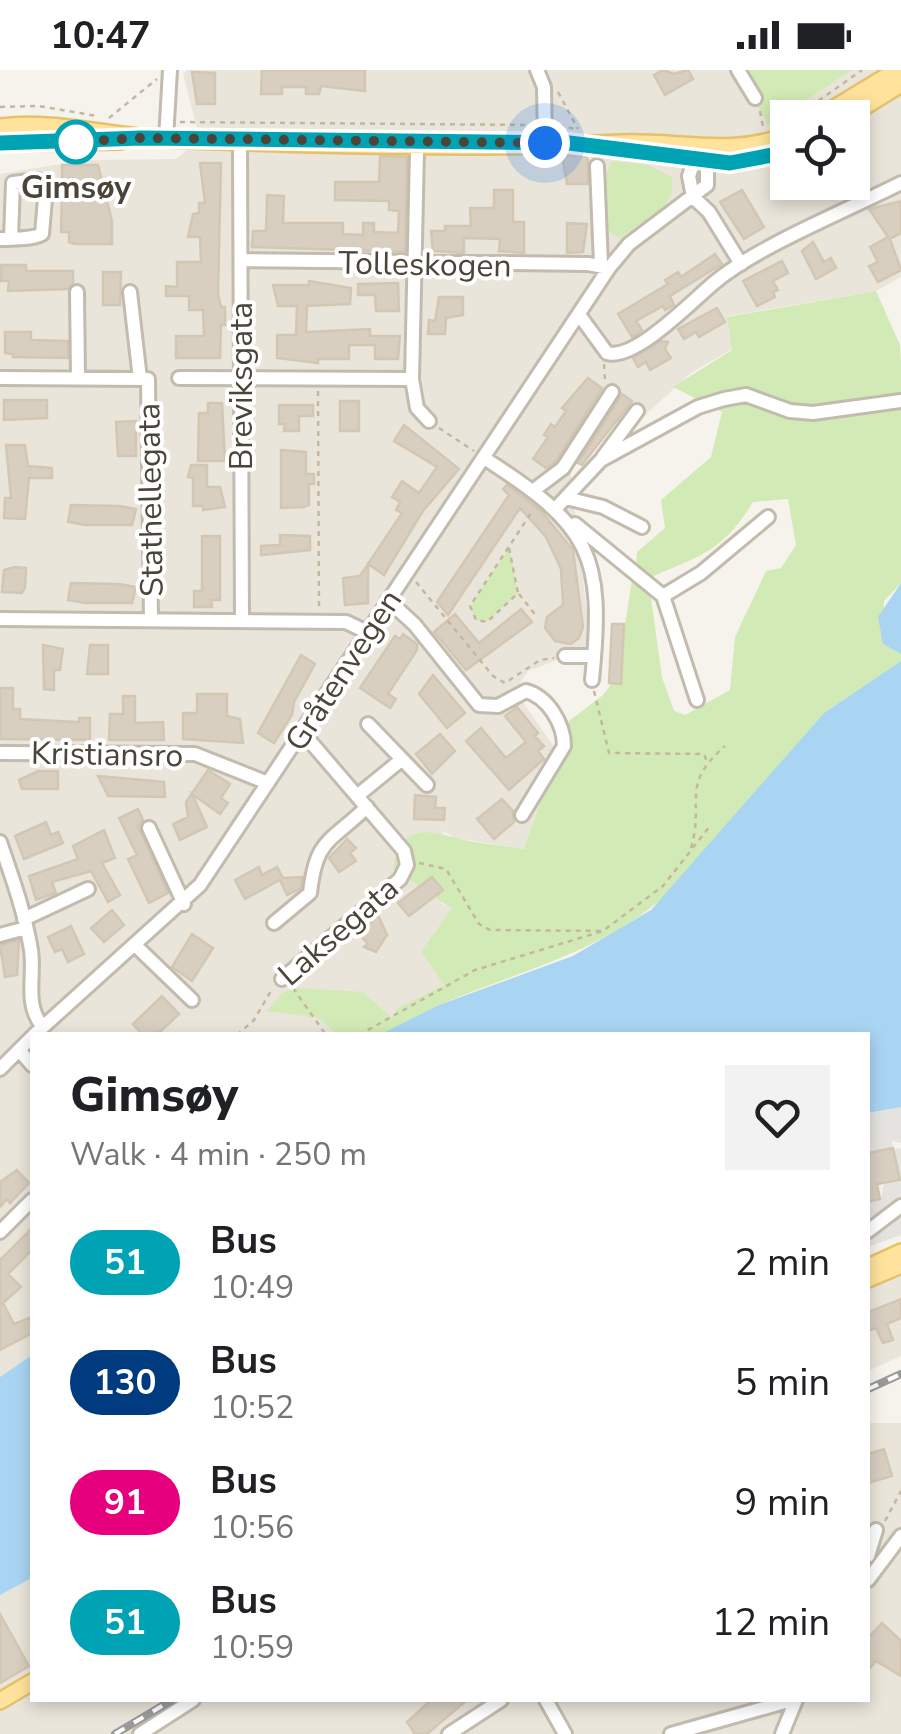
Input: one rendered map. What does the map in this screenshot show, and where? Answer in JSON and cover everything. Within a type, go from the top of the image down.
[{"type":"main road","points":[[848,100],[897,70]]},
{"type":"main road","points":[[870,103],[901,84]]},
{"type":"main road","points":[[0,127],[50,125],[141,138]]},
{"type":"main road","points":[[0,143],[141,138],[166,131],[598,145],[758,161],[770,157]]},
{"type":"main road","points":[[598,145],[690,161],[770,140]]},
{"type":"main road","points":[[870,1267],[900,1261]]},
{"type":"main road","points":[[870,1277],[900,1261]]},
{"type":"main road","points":[[0,1701],[30,1683]]},
{"type":"street","points":[[545,71],[545,143]]},
{"type":"street","points":[[740,71],[755,98]]},
{"type":"street","points":[[166,72],[166,131]]},
{"type":"street","points":[[417,151],[412,380],[417,408],[430,422]]},
{"type":"street","name":"Breviksgata","points":[[240,152],[242,620]]},
{"type":"street","points":[[693,197],[706,185],[706,155]]},
{"type":"street","points":[[690,161],[693,197],[709,212],[741,264]]},
{"type":"street","points":[[597,166],[606,266]]},
{"type":"street","points":[[38,180],[46,187],[44,231],[38,236],[6,239],[13,183],[38,180]]},
{"type":"street","points":[[580,316],[607,353],[619,354],[649,336],[741,264],[901,183]]},
{"type":"street","name":"Gråtenvegen","points":[[37,1032],[184,904],[303,733],[405,574],[580,316],[606,266],[693,197]]},
{"type":"street","name":"Tolleskogen","points":[[240,260],[606,266]]},
{"type":"street","points":[[77,292],[78,378]]},
{"type":"street","name":"Stathellegata","points":[[130,292],[144,379],[151,620]]},
{"type":"street","points":[[0,378],[144,379]]},
{"type":"street","points":[[179,378],[412,380]]},
{"type":"street","points":[[534,490],[564,468],[612,392]]},
{"type":"street","points":[[601,460],[698,408],[724,399],[746,395],[790,411],[813,413],[901,401]]},
{"type":"street","points":[[561,503],[601,460],[637,412]]},
{"type":"street","points":[[484,458],[561,503],[604,507],[642,527]]},
{"type":"street","points":[[561,503],[593,574],[598,613],[592,680]]},
{"type":"street","points":[[664,596],[700,573],[768,517]]},
{"type":"street","points":[[569,520],[664,596],[697,700]]},
{"type":"street","points":[[388,600],[415,625],[480,704],[495,707],[520,692],[530,692],[561,725],[564,746],[522,815]]},
{"type":"street","name":"Stathellegata","points":[[0,620],[346,622],[367,632]]},
{"type":"street","points":[[566,656],[594,656]]},
{"type":"street","points":[[368,724],[427,786]]},
{"type":"street","name":"Laksegata","points":[[282,979],[400,879],[408,865],[404,851],[303,733]]},
{"type":"street","name":"Kristiansro","points":[[0,753],[195,754],[268,783]]},
{"type":"street","points":[[274,924],[310,892],[311,868],[321,847],[401,760]]},
{"type":"street","points":[[149,828],[184,904]]},
{"type":"street","points":[[0,842],[25,924],[32,963],[36,1032]]},
{"type":"street","points":[[0,935],[88,889]]},
{"type":"street","points":[[137,947],[192,1000]]},
{"type":"street","name":"Gråtenvegen","points":[[0,1068],[30,1040]]},
{"type":"street","points":[[20,1051],[30,1062]]},
{"type":"street","points":[[0,1232],[30,1202]]},
{"type":"street","points":[[870,1229],[901,1206]]},
{"type":"street","points":[[870,1550],[876,1530]]},
{"type":"street","points":[[870,1577],[901,1536]]},
{"type":"street","points":[[140,1734],[191,1702]]},
{"type":"street","points":[[449,1734],[498,1702]]},
{"type":"street","points":[[547,1702],[565,1734]]},
{"type":"street","points":[[671,1734],[787,1702]]},
{"type":"street","points":[[782,1734],[793,1702]]},
{"type":"path","points":[[820,100],[862,70]]},
{"type":"path","points":[[545,71],[578,130]]},
{"type":"path","points":[[108,119],[166,72]]},
{"type":"path","points":[[755,98],[764,126],[756,136]]},
{"type":"path","points":[[0,107],[39,106],[123,121]]},
{"type":"path","points":[[166,131],[533,125]]},
{"type":"path","points":[[607,353],[601,372],[612,392]]},
{"type":"path","points":[[318,379],[319,622]]},
{"type":"path","points":[[430,422],[484,458]]},
{"type":"path","points":[[518,593],[487,622],[476,620],[470,606],[531,513]]},
{"type":"path","points":[[510,548],[518,593],[537,617]]},
{"type":"path","points":[[405,574],[493,676],[505,683],[540,660],[566,656]]},
{"type":"path","points":[[592,680],[608,753],[704,754],[708,762]]},
{"type":"path","points":[[690,851],[695,835],[693,788],[708,762],[725,746]]},
{"type":"path","points":[[364,1032],[474,970],[602,932],[662,886],[710,826]]},
{"type":"path","points":[[408,865],[424,862],[446,868],[479,924],[490,930],[602,932]]},
{"type":"path","points":[[282,979],[298,992],[324,1032]]},
{"type":"path","name":"Laksegata","points":[[240,1032],[254,1020],[282,979]]},
{"type":"path","points":[[876,1530],[888,1518],[901,1492]]},
{"type":"shaded area","points":[[187,70],[901,70],[901,277],[876,291],[728,316],[732,349],[691,373],[643,417],[591,427],[571,466],[571,476],[591,647],[528,671],[520,683],[518,695],[559,754],[524,849],[456,838],[443,831],[441,903],[452,909],[444,985],[397,1008],[392,1018],[267,1010],[318,1018],[334,1032],[30,1032],[30,1356],[0,1377],[0,174],[85,160],[176,159],[194,144],[198,132],[183,74]]},
{"type":"shaded area","points":[[901,1107],[901,1143],[892,1141],[893,1148],[870,1153],[870,1113]]},
{"type":"shaded area","points":[[901,1148],[901,1180],[894,1149]]},
{"type":"shaded area","points":[[901,1180],[901,1235],[870,1246],[870,1203],[881,1200],[884,1184]]},
{"type":"shaded area","points":[[901,1245],[901,1356],[870,1370],[870,1259]]},
{"type":"shaded area","points":[[870,1423],[901,1423],[901,1734],[0,1734],[0,1595],[30,1579],[30,1702],[870,1702]]},
{"type":"green space","points":[[852,70],[806,100],[770,100],[768,125],[740,72]]},
{"type":"green space","points":[[612,161],[648,165],[672,177],[672,189],[663,206],[620,238],[608,231],[604,180]]},
{"type":"green space","points":[[876,291],[900,345],[901,583],[884,601],[883,644],[901,654],[901,661],[824,713],[677,885],[623,927],[564,956],[439,1005],[387,1032],[334,1032],[318,1018],[267,1011],[282,993],[295,988],[363,992],[392,1018],[397,1008],[444,985],[421,951],[452,909],[393,868],[397,853],[409,837],[426,832],[524,849],[569,721],[603,695],[617,677],[632,580],[649,584],[662,677],[674,711],[685,715],[730,690],[735,637],[766,571],[781,568],[796,545],[788,499],[753,502],[720,543],[682,564],[649,578],[636,567],[637,552],[665,528],[661,500],[711,457],[722,412],[673,387],[732,350],[727,317]]},
{"type":"green space","points":[[509,548],[518,593],[487,622],[476,620],[470,606]]},
{"type":"water","points":[[901,583],[901,654],[883,644],[878,617]]},
{"type":"water","points":[[901,661],[901,1107],[870,1113],[870,1032],[385,1032],[439,1005],[573,956],[651,910],[824,713]]},
{"type":"water","points":[[30,1356],[30,1579],[0,1595],[0,1377]]},
{"type":"building","points":[[262,70],[365,70],[365,91],[321,86],[319,94],[306,94],[306,87],[282,87],[282,94],[261,94]]},
{"type":"building","points":[[663,70],[674,74],[688,70],[693,79],[665,95],[654,75]]},
{"type":"building","points":[[192,72],[215,73],[215,104],[197,104]]},
{"type":"building","points":[[584,155],[588,160],[588,184],[567,184],[562,156]]},
{"type":"building","points":[[380,156],[407,157],[405,252],[252,247],[253,231],[266,231],[267,195],[284,196],[283,223],[343,223],[343,234],[363,235],[363,223],[374,223],[374,232],[398,233],[399,211],[389,210],[389,201],[335,200],[335,182],[379,182]]},
{"type":"building","points":[[200,163],[221,163],[218,294],[221,307],[225,307],[225,325],[221,325],[220,358],[176,358],[176,336],[204,336],[203,310],[189,310],[189,296],[166,296],[166,286],[177,287],[177,262],[201,262],[200,237],[188,237],[193,214],[199,213],[199,203],[205,203]]},
{"type":"building","points":[[62,165],[98,165],[112,221],[112,244],[75,244],[69,242],[69,232],[61,232],[62,191],[57,191],[57,180],[62,180]]},
{"type":"building","points":[[494,190],[513,190],[513,222],[524,222],[524,253],[499,251],[500,239],[464,238],[464,253],[433,251],[431,231],[445,231],[445,226],[471,226],[470,208],[494,208]]},
{"type":"building","points":[[742,190],[764,227],[744,239],[720,202]]},
{"type":"building","points":[[901,201],[901,233],[890,239],[901,270],[878,282],[869,266],[878,262],[870,247],[888,237],[869,209]]},
{"type":"building","points":[[567,223],[587,224],[583,252],[567,253]]},
{"type":"building","points":[[813,242],[824,262],[831,258],[836,268],[816,279],[802,251]]},
{"type":"building","points":[[715,254],[722,264],[670,296],[674,305],[665,310],[663,306],[636,321],[642,330],[632,337],[618,314],[668,284],[665,280],[678,272],[681,277]]},
{"type":"building","points":[[782,261],[788,273],[773,281],[778,290],[773,292],[775,297],[757,306],[743,281]]},
{"type":"building","points":[[1,265],[26,265],[26,271],[73,271],[73,283],[68,289],[8,291],[9,281],[1,281]]},
{"type":"building","points":[[103,272],[121,272],[120,305],[103,305]]},
{"type":"building","points":[[309,281],[351,288],[350,304],[307,306],[306,332],[370,329],[370,336],[400,336],[398,359],[375,359],[375,345],[349,345],[349,359],[318,359],[318,363],[277,358],[277,335],[296,335],[297,306],[278,306],[273,285],[309,285]]},
{"type":"building","points":[[398,283],[399,311],[376,311],[375,295],[358,295],[358,284]]},
{"type":"building","points":[[439,297],[463,297],[463,315],[446,318],[445,334],[428,334],[429,320],[435,321]]},
{"type":"building","points":[[717,308],[725,322],[699,337],[696,332],[684,339],[678,329]]},
{"type":"building","points":[[5,332],[31,332],[31,340],[68,341],[68,358],[13,357],[5,353]]},
{"type":"building","points":[[661,341],[668,342],[665,349],[671,358],[650,370],[646,362],[638,367],[633,358]]},
{"type":"building","points":[[588,378],[602,388],[556,461],[546,468],[533,459],[548,437],[544,435],[551,424],[555,427],[566,411],[562,408]]},
{"type":"building","points":[[622,394],[632,401],[582,465],[578,463]]},
{"type":"building","points":[[4,400],[47,400],[47,418],[4,420]]},
{"type":"building","points":[[340,401],[359,401],[359,431],[340,431]]},
{"type":"building","points":[[208,403],[222,403],[225,461],[198,461],[199,413],[208,413]]},
{"type":"building","points":[[279,405],[313,405],[313,416],[299,416],[299,431],[284,431],[285,424],[279,424]]},
{"type":"building","points":[[136,421],[136,456],[118,456],[116,422]]},
{"type":"building","points":[[404,425],[459,469],[423,511],[384,575],[368,564],[402,513],[396,510],[400,502],[392,497],[402,481],[419,493],[437,467],[394,441]]},
{"type":"building","points":[[6,445],[25,445],[28,466],[52,468],[52,478],[29,478],[25,519],[4,518],[5,498],[11,498]]},
{"type":"building","points":[[281,450],[306,452],[306,474],[314,474],[314,484],[309,484],[309,505],[281,508]]},
{"type":"building","points":[[191,465],[207,465],[207,487],[220,487],[225,507],[203,510],[203,506],[193,506],[193,478],[188,477]]},
{"type":"building","points":[[507,485],[541,511],[573,550],[583,627],[579,638],[571,644],[555,641],[545,628],[547,617],[563,605],[561,569],[546,537],[520,508],[448,615],[437,602],[509,495],[503,489]]},
{"type":"building","points":[[71,505],[136,509],[132,525],[85,525],[68,522]]},
{"type":"building","points":[[280,535],[310,536],[310,550],[261,555],[261,546],[280,545]]},
{"type":"building","points":[[202,536],[220,536],[220,600],[211,600],[212,607],[194,607],[194,591],[202,591]]},
{"type":"building","points":[[368,564],[368,603],[345,605],[343,578],[360,576]]},
{"type":"building","points":[[26,568],[25,588],[22,593],[2,592],[4,570]]},
{"type":"building","points":[[71,583],[136,587],[132,603],[85,603],[68,600]]},
{"type":"building","points":[[521,609],[532,622],[466,670],[434,632],[455,614],[479,643]]},
{"type":"building","points":[[612,624],[624,624],[621,684],[609,683]]},
{"type":"building","points":[[403,634],[417,644],[417,650],[388,694],[396,699],[390,708],[360,688],[395,636],[400,639]]},
{"type":"building","points":[[43,645],[63,649],[60,670],[54,670],[54,690],[44,689]]},
{"type":"building","points":[[90,645],[108,645],[108,674],[87,674]]},
{"type":"building","points":[[301,655],[315,664],[294,702],[292,715],[274,743],[258,733]]},
{"type":"building","points":[[433,675],[465,713],[447,728],[419,694]]},
{"type":"building","points":[[0,688],[13,688],[13,709],[20,709],[20,719],[79,722],[79,718],[90,718],[90,740],[0,739]]},
{"type":"building","points":[[197,694],[227,694],[227,716],[240,719],[243,743],[183,739],[183,713],[197,713]]},
{"type":"building","points":[[123,696],[135,696],[135,723],[163,722],[164,740],[109,740],[110,714],[123,714]]},
{"type":"building","points":[[517,707],[538,733],[535,736],[544,746],[538,751],[544,759],[509,790],[466,741],[481,728],[506,758],[526,742],[505,716]]},
{"type":"building","points":[[440,734],[455,751],[432,774],[416,754]]},
{"type":"building","points":[[208,770],[230,784],[221,798],[228,803],[220,814],[192,794],[207,827],[180,840],[173,824],[188,817],[186,802]]},
{"type":"building","points":[[38,771],[58,771],[58,789],[22,789],[19,780]]},
{"type":"building","points":[[98,776],[164,782],[165,797],[108,796]]},
{"type":"building","points":[[415,795],[436,797],[435,808],[445,808],[444,820],[414,819]]},
{"type":"building","points":[[502,799],[513,811],[514,822],[494,839],[477,819]]},
{"type":"building","points":[[138,809],[143,820],[138,826],[168,893],[149,903],[128,859],[137,855],[119,818]]},
{"type":"building","points":[[46,822],[51,835],[58,832],[63,843],[24,859],[15,836]]},
{"type":"building","points":[[104,830],[115,858],[102,863],[120,895],[108,902],[91,871],[52,882],[56,893],[36,900],[29,876],[78,859],[73,846]]},
{"type":"building","points":[[347,839],[356,848],[350,853],[356,861],[339,872],[329,858]]},
{"type":"building","points":[[259,867],[262,875],[277,867],[283,878],[302,877],[301,888],[287,895],[280,880],[245,899],[235,880]]},
{"type":"building","points":[[432,877],[443,890],[409,916],[398,903]]},
{"type":"building","points":[[112,910],[124,925],[104,942],[91,928]]},
{"type":"building","points":[[378,915],[387,935],[376,952],[364,947],[368,944],[360,935]]},
{"type":"building","points":[[71,926],[84,954],[68,962],[62,949],[55,952],[48,937]]},
{"type":"building","points":[[192,934],[213,948],[192,981],[172,967]]},
{"type":"building","points":[[19,940],[17,975],[5,977],[0,945]]},
{"type":"building","points":[[162,996],[179,1014],[156,1032],[140,1032],[133,1024]]},
{"type":"building","points":[[893,1148],[900,1180],[877,1184],[880,1199],[870,1202],[870,1153]]},
{"type":"building","points":[[17,1170],[29,1183],[10,1203],[7,1199],[0,1207],[0,1182]]},
{"type":"building","points":[[30,1230],[30,1252],[8,1274],[21,1287],[3,1303],[14,1324],[30,1318],[30,1334],[0,1350],[0,1260]]},
{"type":"building","points":[[901,1299],[901,1318],[887,1324],[893,1340],[883,1343],[876,1328],[870,1330],[870,1311]]},
{"type":"building","points":[[884,1449],[892,1476],[870,1482],[870,1453]]},
{"type":"building","points":[[0,1614],[29,1666],[0,1683]]},
{"type":"building","points":[[882,1623],[901,1641],[901,1676],[876,1661],[870,1668],[870,1636]]},
{"type":"building","points":[[429,1702],[465,1702],[427,1734],[415,1734],[407,1722]]},
{"type":"railway","points":[[870,1388],[901,1374]]},
{"type":"railway","points":[[115,1734],[169,1702]]},
{"type":"bus line","name":"51","points":[[0,143],[141,138],[569,143],[690,161],[730,163],[770,157]]},
{"type":"place","name":"Gimsøy","points":[[76,142]]},
{"type":"route","points":[[76,142],[72,142],[141,138],[545,143]]}]
